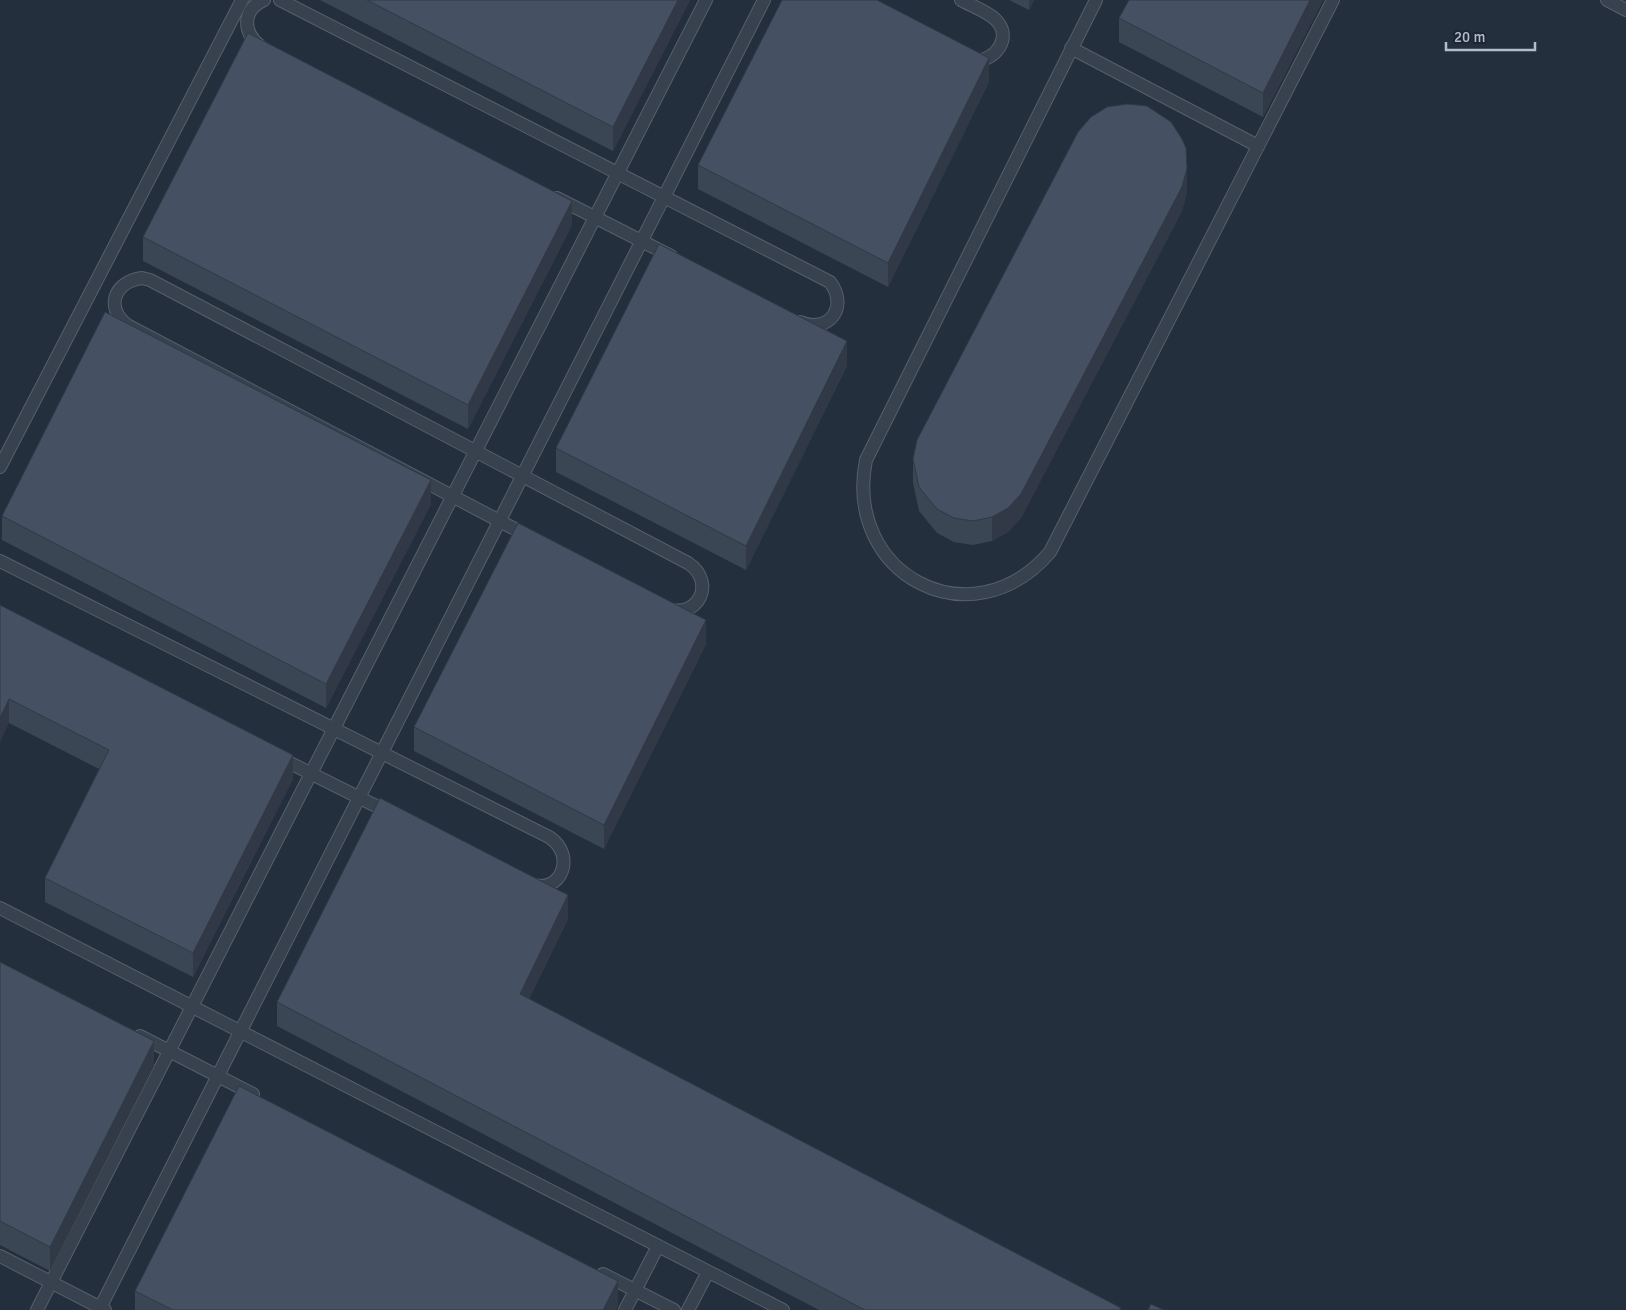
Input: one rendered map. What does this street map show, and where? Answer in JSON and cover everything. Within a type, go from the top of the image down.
[{"type":"lane","points":[[0,467],[242,0]]},
{"type":"lane","points":[[264,0],[252,9],[246,24],[252,40],[267,50]]},
{"type":"lane","points":[[280,0],[830,282],[838,297],[838,304],[830,319],[816,325],[808,325],[792,318]]},
{"type":"lane","points":[[37,1310],[706,0]]},
{"type":"lane","points":[[0,1256],[101,1309],[240,1031],[764,0]]},
{"type":"lane","points":[[961,0],[994,18],[1002,32],[999,48],[988,59],[972,61],[964,58]]},
{"type":"lane","points":[[1096,0],[866,460],[862,494],[869,527],[886,557],[912,579],[928,587],[952,593],[978,594],[994,590],[1026,576],[1050,552],[1333,0]]},
{"type":"lane","points":[[1607,0],[1626,10]]},
{"type":"lane","points":[[1071,48],[1258,146]]},
{"type":"lane","points":[[542,190],[686,264]]},
{"type":"lane","points":[[133,279],[150,280],[522,476],[695,568],[702,582],[700,598],[695,604],[681,611],[665,608],[127,325],[120,320],[114,304],[120,288],[133,279]]},
{"type":"lane","points":[[0,561],[382,753],[556,842],[562,848],[564,864],[557,879],[542,886],[534,885],[518,878]]},
{"type":"lane","points":[[267,751],[403,820]]},
{"type":"lane","points":[[0,908],[783,1310]]},
{"type":"lane","points":[[127,1029],[262,1099]]},
{"type":"lane","points":[[625,1310],[658,1246]]},
{"type":"lane","points":[[591,1268],[674,1310]]},
{"type":"lane","points":[[688,1310],[708,1272]]},
{"type":"building","points":[[367,0],[678,0],[613,127]]},
{"type":"building","points":[[782,0],[877,0],[989,58],[888,263],[698,165]]},
{"type":"building","points":[[1129,0],[1310,0],[1263,93],[1119,18]]},
{"type":"building","points":[[248,33],[572,201],[468,405],[143,237]]},
{"type":"building","points":[[1127,104],[1147,106],[1171,122],[1186,148],[1187,168],[1182,187],[1021,494],[1008,508],[992,517],[973,521],[954,518],[937,509],[919,487],[913,459],[917,440],[1078,132],[1091,117],[1107,107]]},
{"type":"building","points":[[659,244],[847,341],[746,546],[556,448]]},
{"type":"building","points":[[105,312],[431,480],[326,684],[2,516]]},
{"type":"building","points":[[518,523],[706,620],[604,825],[414,727]]},
{"type":"building","points":[[0,605],[293,755],[193,953],[45,878],[109,750],[9,699],[0,718]]},
{"type":"building","points":[[380,798],[568,895],[520,994],[1121,1308],[1120,1310],[865,1310],[277,1002]]},
{"type":"building","points":[[0,962],[154,1041],[50,1247],[0,1221]]},
{"type":"building","points":[[239,1086],[618,1281],[603,1310],[173,1310],[135,1291]]},
{"type":"building","points":[[1151,1304],[1164,1310],[1148,1310]]}]
